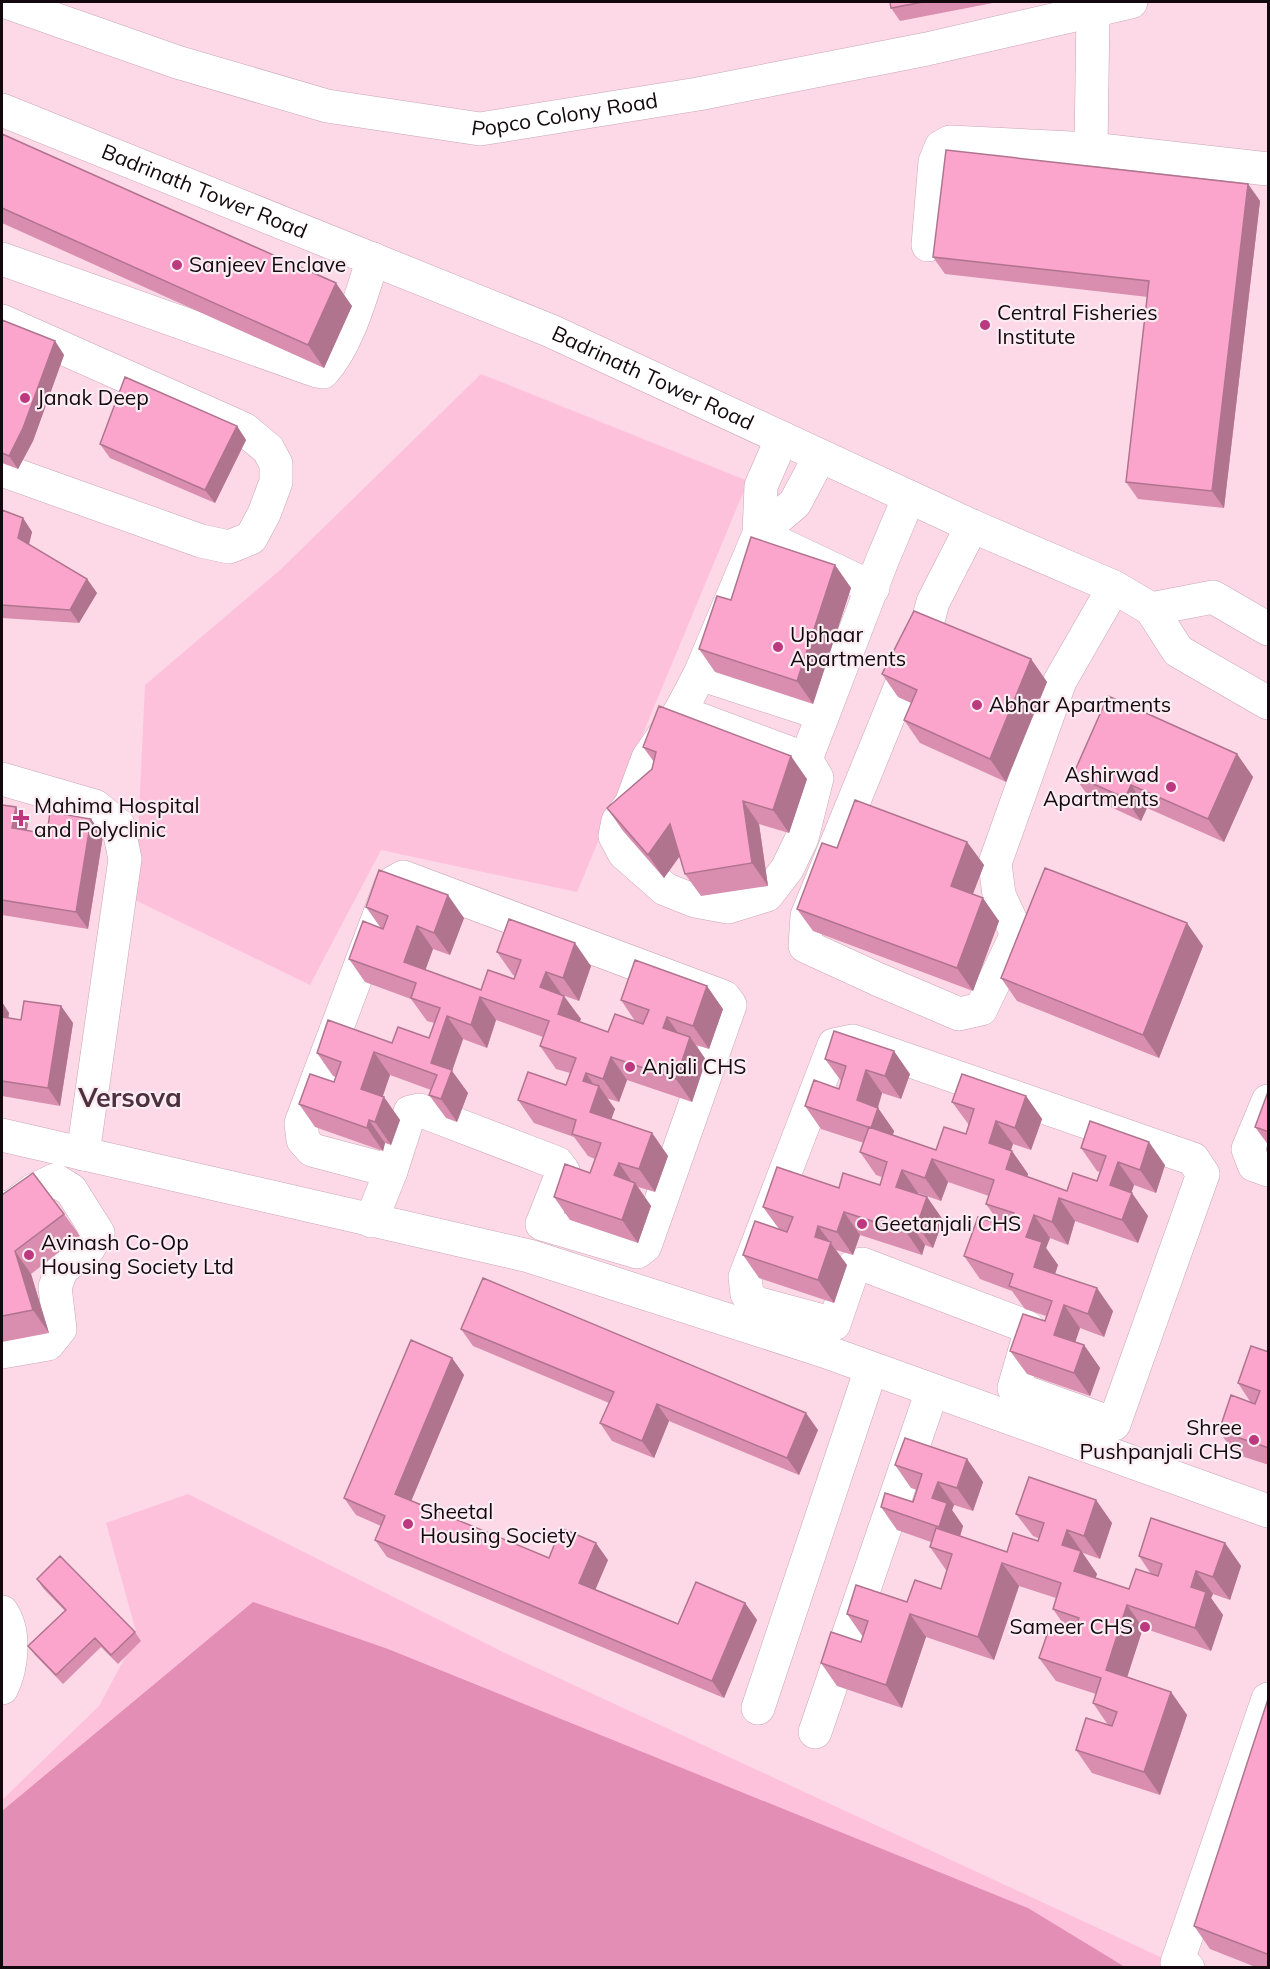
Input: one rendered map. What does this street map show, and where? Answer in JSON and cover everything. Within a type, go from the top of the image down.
[{"type":"street","name":"Popco Colony Road","points":[[6,2],[177,62],[327,106],[480,129],[721,89],[927,49],[1131,2]]},
{"type":"street","points":[[1091,149],[1093,10]]},
{"type":"street","name":"Badrinath Tower Road","points":[[2,110],[551,331],[972,526],[1114,587],[1151,609],[1178,651],[1269,703]]},
{"type":"street","points":[[928,245],[935,162],[941,147],[950,142],[1091,149],[1269,169]]},
{"type":"street","points":[[2,259],[323,372],[336,353],[350,325],[373,259]]},
{"type":"street","points":[[2,321],[244,429],[268,449],[276,464],[276,482],[264,514],[251,538],[229,548],[201,541],[2,470]]},
{"type":"street","points":[[680,712],[806,759],[817,778],[802,838],[786,869],[767,895],[728,907],[695,901],[665,889],[624,853],[615,836],[618,821],[632,804],[648,758],[680,712],[699,674],[759,534],[761,486],[782,438]]},
{"type":"street","points":[[759,534],[795,503],[820,456]]},
{"type":"street","points":[[806,759],[909,497]]},
{"type":"street","points":[[972,526],[933,602],[929,617],[807,916],[805,946],[959,1014],[981,1009],[1017,934],[999,895],[995,863],[1060,681],[1114,587]]},
{"type":"street","points":[[759,534],[873,588]]},
{"type":"street","points":[[1151,609],[1213,597],[1269,629]]},
{"type":"street","points":[[929,617],[959,632]]},
{"type":"street","points":[[1030,666],[1060,681]]},
{"type":"street","points":[[699,674],[823,714]]},
{"type":"street","points":[[2,779],[95,806],[118,825],[125,860],[83,1154]]},
{"type":"street","points":[[390,1171],[312,1150],[303,1140],[301,1123],[391,884],[403,877],[724,997],[730,1005],[645,1246],[637,1252],[542,1224]]},
{"type":"street","points":[[853,1041],[1193,1158],[1203,1174],[1114,1424],[1011,1403],[932,1391],[871,1369],[829,1338],[756,1303],[747,1294],[744,1277],[834,1045],[853,1041]]},
{"type":"street","points":[[1269,1101],[1248,1149],[1254,1165],[1269,1170]]},
{"type":"street","points":[[370,1221],[410,1112],[419,1110],[557,1163],[564,1171],[529,1256]]},
{"type":"street","points":[[2,1135],[529,1256],[829,1338]]},
{"type":"street","points":[[2,1207],[10,1208],[34,1190],[55,1180],[71,1190],[98,1233],[88,1250],[62,1269],[55,1287],[60,1329],[48,1344],[2,1352]]},
{"type":"street","points":[[829,1338],[854,1266],[862,1264],[1028,1328],[1029,1336],[1011,1403]]},
{"type":"street","points":[[758,1708],[871,1369]]},
{"type":"street","points":[[815,1732],[932,1391]]},
{"type":"street","points":[[1011,1403],[1269,1511]]},
{"type":"street","points":[[2,1612],[9,1635],[11,1663],[2,1688]]},
{"type":"street","points":[[1188,1968],[1177,1964],[1269,1699]]},
{"type":"shaded area","points":[[481,374],[748,481],[577,892],[381,850],[310,985],[135,900],[145,685],[279,571]]},
{"type":"shaded area","points":[[188,1494],[509,1655],[1184,1968],[2,1968],[2,1800],[99,1706],[137,1635],[106,1523]]},
{"type":"shaded area","points":[[253,1602],[388,1649],[1028,1908],[1125,1967],[2,1967],[2,1811]]},
{"type":"building","points":[[890,2],[923,2],[891,8]]},
{"type":"building","name":"Sanjeev Enclave","points":[[2,134],[336,283],[308,345],[2,208]]},
{"type":"building","points":[[946,150],[1248,184],[1212,491],[1126,482],[1149,281],[933,257]]},
{"type":"building","name":"Janak Deep","points":[[2,320],[55,341],[23,428],[9,456],[2,453]]},
{"type":"building","points":[[125,377],[237,426],[205,490],[100,444]]},
{"type":"building","points":[[2,510],[23,518],[18,538],[87,579],[70,610],[2,605]]},
{"type":"building","name":"Uphaar Apartments","points":[[751,537],[835,565],[797,681],[699,649],[717,596],[731,600]]},
{"type":"building","name":"Abhar Apartments","points":[[914,611],[1031,659],[990,759],[904,720],[917,690],[882,674]]},
{"type":"building","name":"Ashirwad Apartments","points":[[1108,696],[1237,754],[1208,819],[1131,785],[1125,798],[1073,775]]},
{"type":"building","points":[[659,706],[791,756],[773,810],[743,801],[752,863],[685,874],[670,824],[648,855],[607,808],[652,769],[656,752],[643,747]]},
{"type":"building","points":[[855,800],[967,842],[951,886],[983,898],[957,968],[797,909],[822,843],[837,848]]},
{"type":"building","points":[[2,805],[16,807],[12,828],[47,834],[50,812],[91,819],[76,912],[2,900]]},
{"type":"building","points":[[1045,868],[1187,923],[1143,1035],[1001,978]]},
{"type":"building","points":[[379,870],[448,895],[434,933],[417,926],[404,962],[481,990],[488,970],[514,979],[521,960],[497,952],[509,919],[575,943],[563,978],[546,972],[540,987],[564,996],[558,1014],[608,1032],[615,1014],[643,1024],[649,1010],[621,1000],[635,960],[707,986],[693,1026],[667,1017],[663,1028],[690,1037],[676,1079],[611,1057],[603,1079],[586,1073],[583,1081],[599,1086],[590,1112],[652,1133],[639,1169],[619,1163],[614,1175],[635,1183],[622,1220],[554,1197],[565,1164],[590,1173],[601,1143],[572,1134],[576,1120],[518,1100],[528,1072],[566,1085],[576,1058],[540,1046],[549,1021],[480,997],[471,1025],[447,1016],[431,1063],[452,1070],[441,1099],[429,1095],[437,1075],[374,1052],[361,1089],[384,1097],[375,1122],[369,1120],[367,1128],[299,1104],[310,1074],[334,1082],[341,1062],[317,1053],[328,1020],[392,1043],[398,1027],[429,1038],[440,1008],[411,998],[416,983],[349,959],[363,921],[383,929],[388,916],[366,907]]},
{"type":"building","points":[[24,1001],[61,1006],[48,1088],[2,1081],[2,1017],[21,1020]]},
{"type":"building","points":[[834,1031],[894,1051],[885,1076],[866,1070],[857,1100],[878,1108],[871,1128],[805,1106],[814,1080],[839,1089],[846,1066],[825,1059]]},
{"type":"building","points":[[962,1074],[1026,1096],[1015,1128],[996,1121],[989,1143],[1012,1151],[1006,1169],[1067,1191],[1073,1173],[1097,1181],[1106,1156],[1081,1148],[1090,1121],[1149,1142],[1140,1170],[1118,1162],[1110,1185],[1132,1193],[1122,1220],[1059,1198],[1052,1222],[1034,1215],[1026,1237],[1042,1242],[1034,1267],[1097,1288],[1088,1314],[1064,1305],[1054,1335],[1084,1345],[1074,1373],[1010,1351],[1023,1314],[1045,1321],[1052,1301],[1009,1286],[1013,1274],[964,1256],[978,1217],[1009,1228],[1014,1213],[986,1204],[994,1180],[932,1159],[925,1178],[902,1170],[896,1187],[927,1197],[917,1225],[909,1222],[906,1232],[844,1212],[837,1232],[818,1226],[815,1237],[831,1242],[818,1280],[743,1255],[755,1221],[787,1232],[793,1217],[763,1207],[777,1167],[839,1188],[843,1173],[880,1185],[887,1162],[860,1152],[869,1127],[936,1150],[944,1127],[966,1134],[974,1109],[952,1102]]},
{"type":"building","points":[[1269,1089],[1269,1132],[1255,1127]]},
{"type":"building","points":[[33,1173],[64,1214],[15,1251],[33,1310],[2,1316],[2,1195]]},
{"type":"building","points":[[483,1278],[806,1413],[787,1458],[657,1404],[642,1441],[600,1423],[614,1392],[461,1329]]},
{"type":"building","name":"Sheetal Housing Society","points":[[411,1340],[452,1358],[395,1494],[549,1558],[561,1528],[596,1543],[579,1583],[678,1624],[696,1582],[745,1603],[712,1681],[375,1540],[385,1516],[344,1498]]},
{"type":"building","points":[[1251,1346],[1269,1352],[1269,1448],[1219,1431],[1231,1395],[1255,1404],[1260,1391],[1238,1383]]},
{"type":"building","points":[[905,1438],[967,1459],[957,1488],[938,1482],[932,1498],[947,1503],[939,1527],[881,1507],[885,1493],[913,1502],[922,1474],[895,1465]]},
{"type":"building","points":[[1029,1477],[1096,1500],[1084,1536],[1067,1530],[1062,1545],[1081,1551],[1074,1571],[1129,1589],[1136,1569],[1158,1576],[1162,1564],[1139,1556],[1151,1518],[1225,1543],[1213,1577],[1196,1571],[1191,1587],[1206,1592],[1195,1628],[1127,1605],[1106,1670],[1171,1692],[1144,1772],[1076,1750],[1086,1718],[1112,1726],[1117,1712],[1093,1703],[1101,1678],[1039,1658],[1050,1626],[1073,1634],[1079,1618],[1053,1609],[1061,1583],[1002,1563],[978,1637],[910,1614],[886,1685],[821,1663],[831,1632],[861,1642],[868,1621],[847,1614],[856,1585],[907,1602],[915,1580],[941,1589],[952,1554],[930,1547],[936,1528],[1007,1552],[1013,1533],[1038,1541],[1044,1523],[1016,1514]]},
{"type":"building","points":[[60,1556],[135,1632],[111,1655],[95,1638],[56,1675],[28,1646],[66,1610],[37,1579]]},
{"type":"building","points":[[1269,1696],[1269,1950],[1267,1954],[1194,1926]]},
{"type":"place","name":"Sanjeev Enclave","points":[[177,265]]},
{"type":"place","name":"Central Fisheries Institute","points":[[985,325]]},
{"type":"place","name":"Janak Deep","points":[[25,398]]},
{"type":"place","name":"Uphaar Apartments","points":[[778,647]]},
{"type":"place","name":"Abhar Apartments","points":[[977,705]]},
{"type":"place","name":"Ashirwad Apartments","points":[[1171,787]]},
{"type":"place","name":"Mahima Hospital and Polyclinic","points":[[21,818]]},
{"type":"place","name":"Anjali CHS","points":[[630,1067]]},
{"type":"place","name":"Geetanjali CHS","points":[[862,1224]]},
{"type":"place","name":"Avinash Co-Op Housing Society Ltd","points":[[29,1255]]},
{"type":"place","name":"Shree Pushpanjali CHS","points":[[1254,1440]]},
{"type":"place","name":"Sheetal Housing Society","points":[[408,1524]]},
{"type":"place","name":"Sameer CHS","points":[[1145,1627]]},
{"type":"district","name":"Versova","points":[[130,1098]]}]
